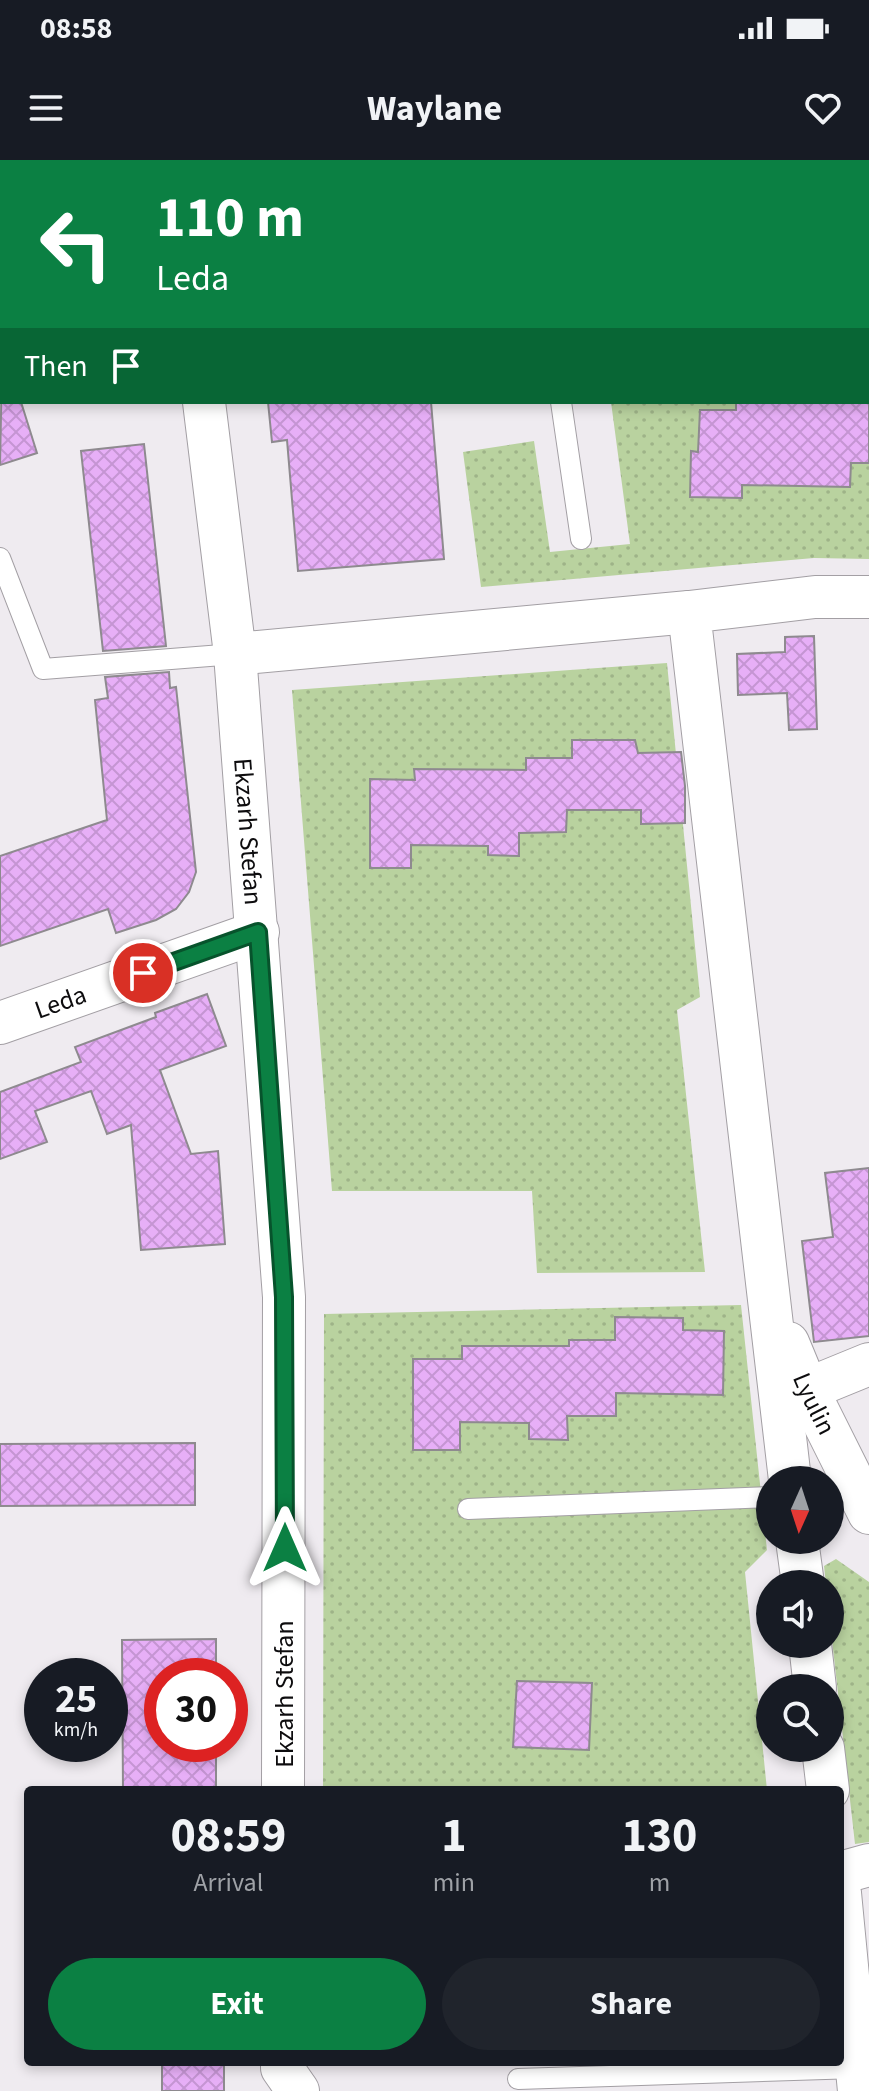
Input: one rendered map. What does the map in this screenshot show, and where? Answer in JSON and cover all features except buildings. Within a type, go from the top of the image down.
[{"type":"street","name":"Ekzarh Stefan","points":[[204,404],[235,654],[284,1297],[283,1786]]},
{"type":"street","points":[[235,654],[689,612],[815,597],[869,597]]},
{"type":"street","points":[[689,612],[767,1289],[793,1395],[790,1466]]},
{"type":"street","name":"Leda","points":[[0,1023],[258,932]]},
{"type":"street","points":[[793,1395],[869,1364]]},
{"type":"street","name":"Lyulin","points":[[793,1395],[869,1513]]},
{"type":"street","points":[[825,1762],[828,1786]]},
{"type":"street","points":[[844,1872],[869,1865]]},
{"type":"street","points":[[844,1935],[858,2080]]},
{"type":"street","points":[[282,2066],[298,2091]]},
{"type":"lane","points":[[561,404],[581,539]]},
{"type":"lane","points":[[0,558],[43,669],[235,654]]},
{"type":"lane","points":[[468,1509],[756,1498]]},
{"type":"lane","points":[[518,2079],[858,2080]]},
{"type":"green space","points":[[611,404],[869,404],[869,559],[814,558],[481,587],[463,452],[534,441],[550,552],[630,544]]},
{"type":"green space","points":[[667,663],[700,997],[677,1010],[705,1272],[537,1273],[532,1191],[332,1191],[292,690]]},
{"type":"green space","points":[[741,1305],[758,1466],[756,1554],[763,1554],[745,1572],[756,1681],[756,1762],[764,1762],[767,1786],[323,1786],[324,1314]]},
{"type":"green space","points":[[836,1559],[869,1582],[869,1842],[855,1844],[844,1746],[844,1674],[836,1674],[834,1658],[844,1658],[844,1570],[824,1570],[824,1566]]},
{"type":"route","points":[[143,973],[258,932],[284,1297],[285,1548]]}]
